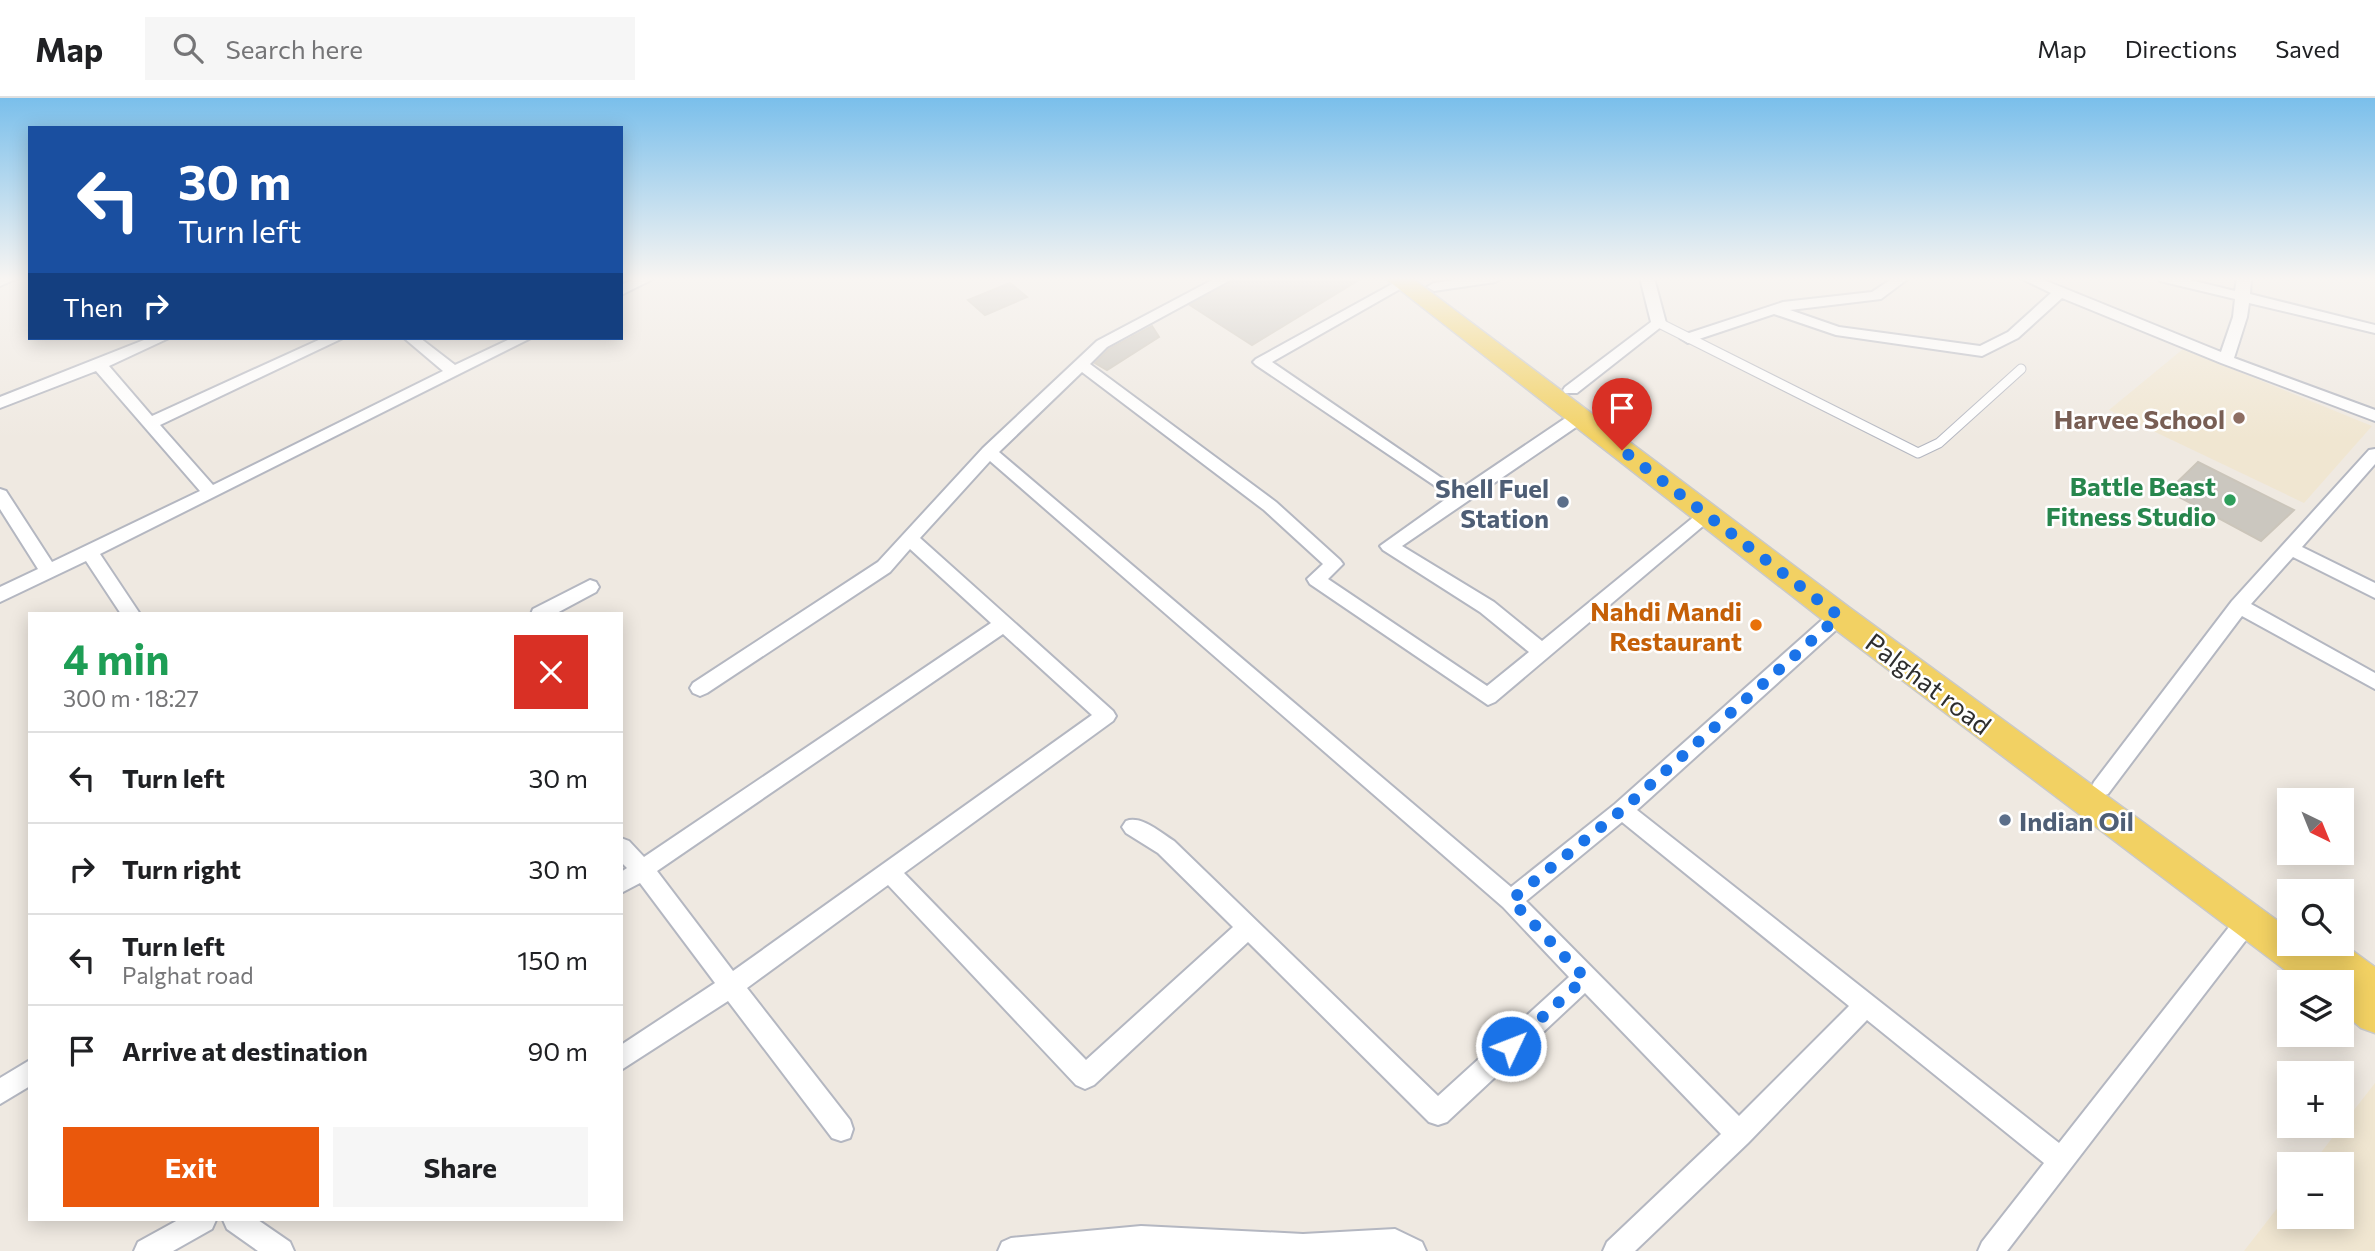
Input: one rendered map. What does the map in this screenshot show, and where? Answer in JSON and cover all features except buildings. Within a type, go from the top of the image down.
[{"type":"main road","name":"Palghat road","points":[[1481,332],[1575,404],[1726,510],[2277,916]]},
{"type":"main road","name":"Palghat road","points":[[1575,404],[1707,516],[2315,970]]},
{"type":"main road","points":[[2331,956],[2375,989]]},
{"type":"main road","points":[[2354,999],[2375,1015]]},
{"type":"street","points":[[700,688],[884,567],[989,452],[1102,344],[1125,332]]},
{"type":"street","points":[[1318,332],[1261,362],[1451,491]]},
{"type":"street","points":[[1542,652],[1487,607],[1389,546],[1575,404],[1650,332]]},
{"type":"street","points":[[1688,338],[1706,332]]},
{"type":"street","points":[[1842,332],[1982,351],[2016,332]]},
{"type":"street","points":[[2157,332],[2375,416]]},
{"type":"street","points":[[2226,360],[2235,332]]},
{"type":"street","points":[[0,403],[156,340]]},
{"type":"street","points":[[150,423],[331,340]]},
{"type":"street","points":[[414,340],[454,372]]},
{"type":"street","points":[[0,595],[519,340]]},
{"type":"street","points":[[1081,364],[1270,506],[1334,564],[1316,579],[1488,697],[1707,516]]},
{"type":"street","points":[[99,365],[211,493]]},
{"type":"street","points":[[989,452],[1511,900],[1739,1134]]},
{"type":"street","points":[[2101,788],[2239,606],[2375,454]]},
{"type":"street","points":[[3,506],[49,571]]},
{"type":"street","points":[[623,1058],[731,985],[1105,716],[909,538]]},
{"type":"street","points":[[2290,548],[2375,592]]},
{"type":"street","points":[[89,552],[130,612]]},
{"type":"street","points":[[544,612],[590,587]]},
{"type":"street","points":[[2239,606],[2375,682]]},
{"type":"street","points":[[1511,900],[1622,810],[1839,616]]},
{"type":"street","points":[[623,883],[1004,624]]},
{"type":"street","points":[[1622,810],[2060,1160]]},
{"type":"street","points":[[1133,827],[1167,847],[1438,1113],[1585,978]]},
{"type":"street","points":[[623,849],[643,870],[841,1129]]},
{"type":"street","points":[[889,872],[1085,1076],[1248,927]]},
{"type":"street","points":[[1991,1251],[2248,920]]},
{"type":"street","points":[[1616,1251],[1739,1134],[1866,1005]]},
{"type":"street","points":[[0,1093],[28,1073]]},
{"type":"street","points":[[147,1251],[201,1221]]},
{"type":"street","points":[[237,1221],[281,1251]]},
{"type":"street","points":[[1011,1251],[1141,1239],[1303,1247],[1395,1242],[1413,1251]]},
{"type":"lane","points":[[1676,332],[1918,453],[1939,443],[2021,369]]},
{"type":"shaded area","name":"Harvee School","points":[[2183,349],[2372,426],[2304,503],[2109,410]]},
{"type":"shaded area","points":[[2375,1083],[2375,1251],[2244,1251],[2277,1208],[2277,1229],[2354,1229],[2354,1152],[2321,1152],[2332,1138],[2354,1138],[2354,1110]]},
{"type":"place","name":"Harvee School","points":[[2239,418]]},
{"type":"place","name":"Battle Beast Fitness Studio","points":[[2230,500]]},
{"type":"place","name":"Shell Fuel Station","points":[[1563,502]]},
{"type":"place","name":"Nahdi Mandi Restaurant","points":[[1756,625]]},
{"type":"place","name":"Indian Oil","points":[[2005,820]]},
{"type":"route","points":[[1511,1046],[1585,978],[1511,900],[1622,810],[1839,616],[1622,450]]}]
